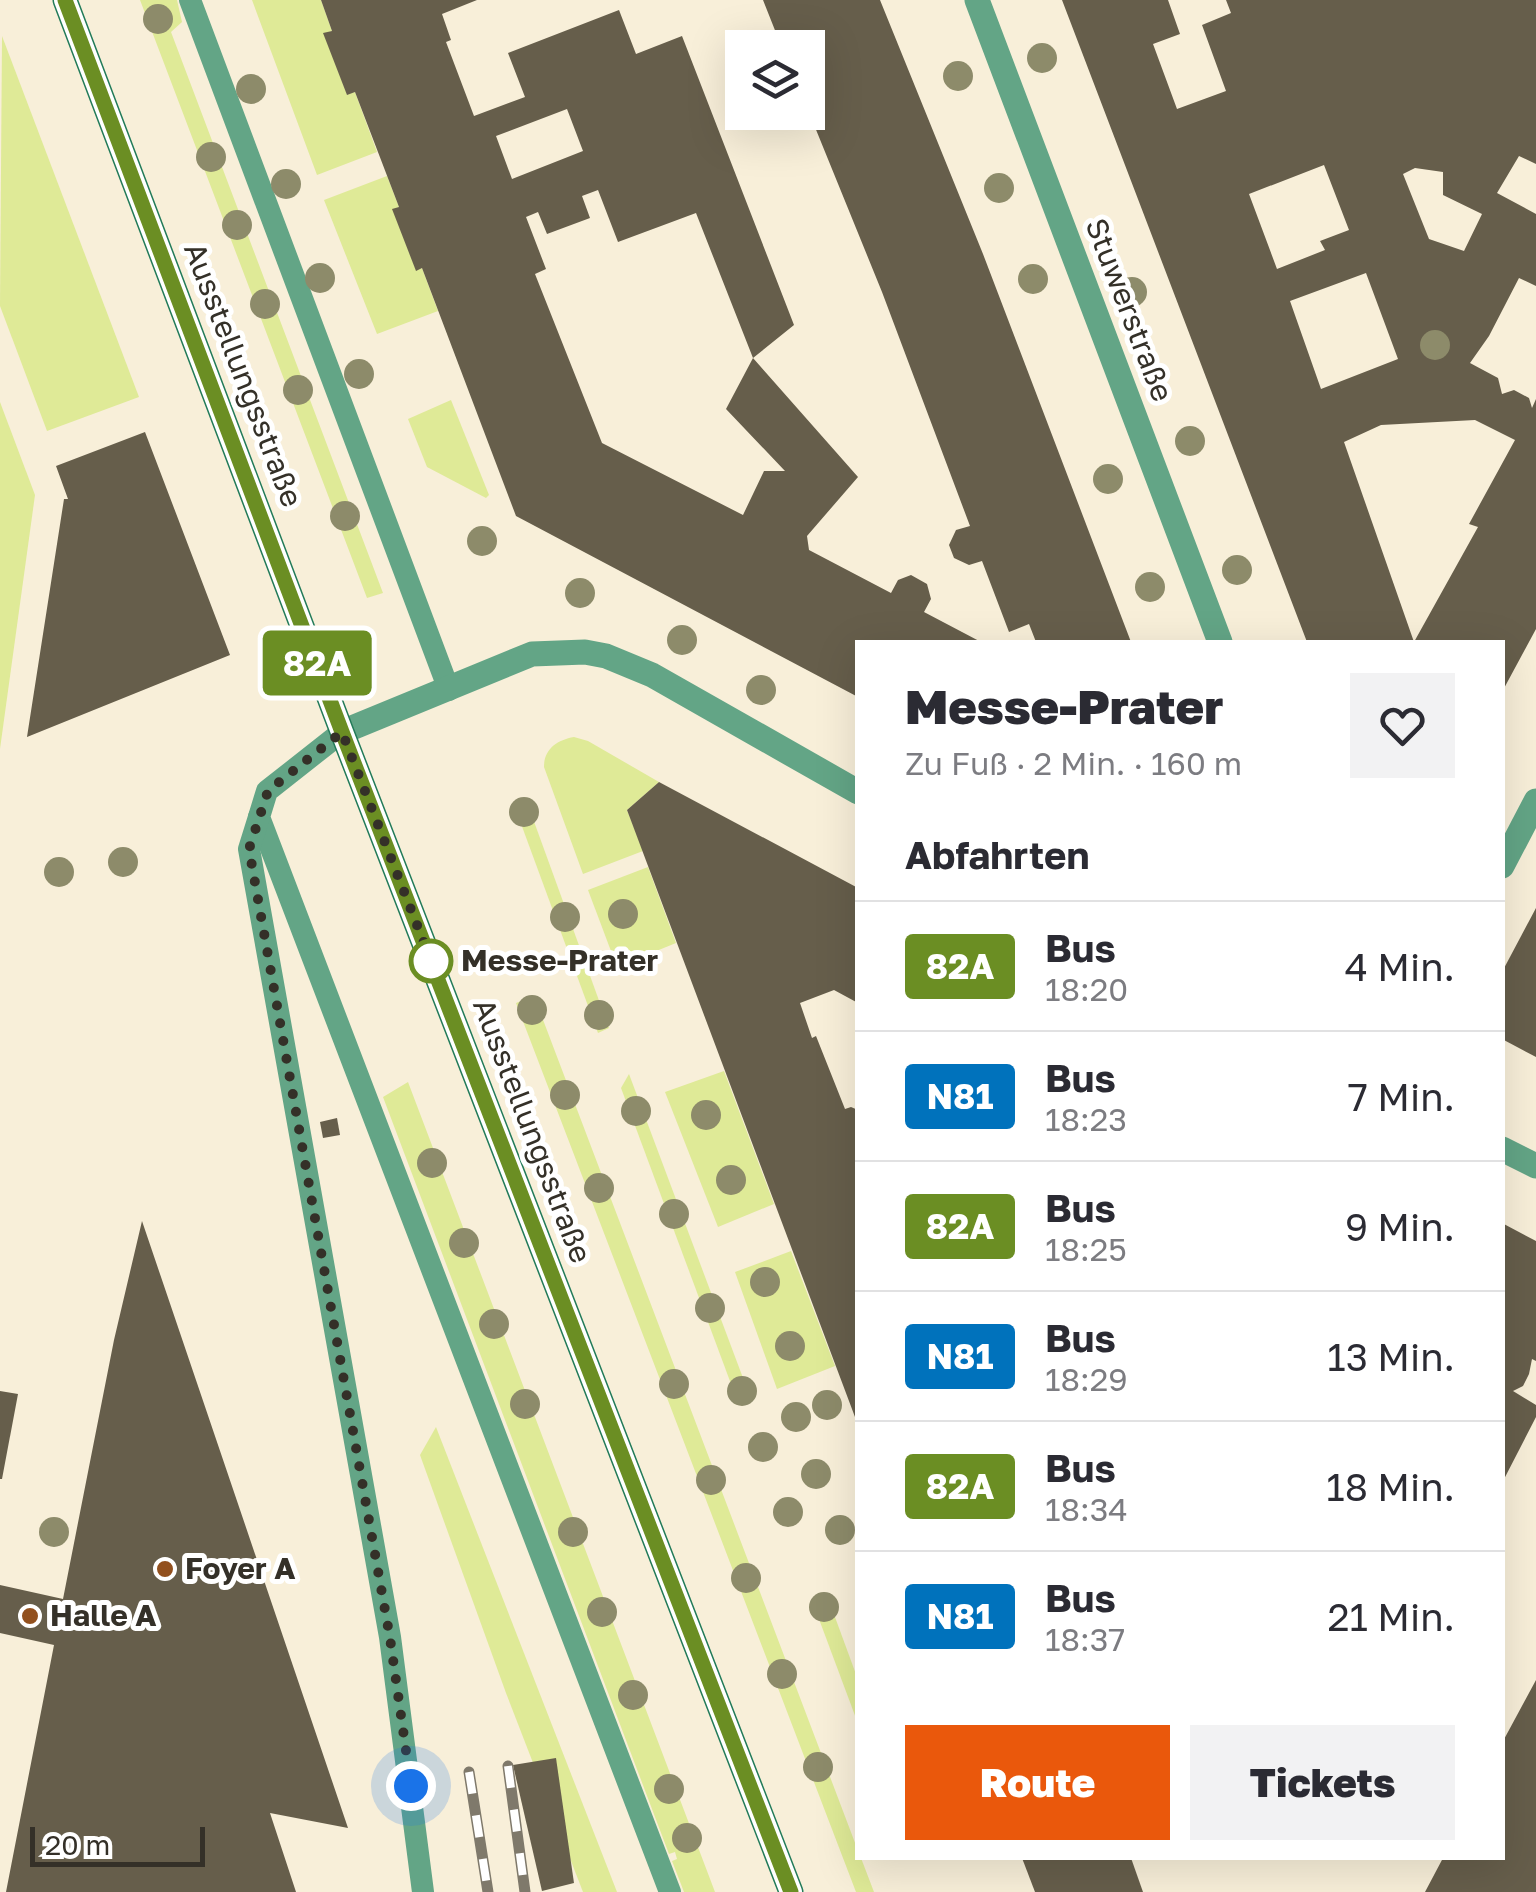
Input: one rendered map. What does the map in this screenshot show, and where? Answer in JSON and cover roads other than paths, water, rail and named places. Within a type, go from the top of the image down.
[{"type":"main road","name":"Ausstellungsstraße","points":[[65,0],[342,732],[791,1892]]},
{"type":"street","name":"Stuwerstraße","points":[[977,0],[1219,640]]},
{"type":"street","points":[[342,732],[532,654],[558,651],[606,656],[652,675],[855,790]]},
{"type":"street","points":[[1505,860],[1536,801]]},
{"type":"street","points":[[1505,1150],[1536,1166]]},
{"type":"lane","points":[[190,0],[449,690]]},
{"type":"lane","points":[[342,732],[268,791],[249,849],[390,1638],[424,1892]]},
{"type":"lane","points":[[258,817],[670,1892]]},
{"type":"railway","points":[[508,1766],[525,1892]]},
{"type":"railway","points":[[469,1772],[488,1892]]},
{"type":"place","name":"Messe-Prater","points":[[431,961]]},
{"type":"place","name":"Foyer A","points":[[165,1569]]},
{"type":"place","name":"Halle A","points":[[30,1616]]}]
